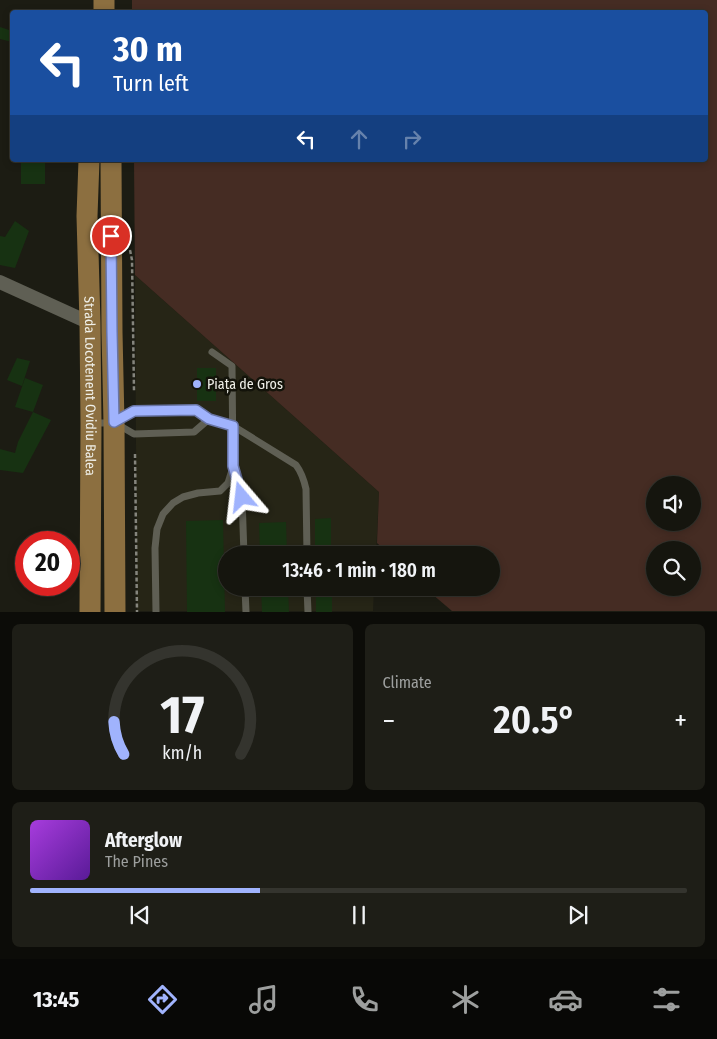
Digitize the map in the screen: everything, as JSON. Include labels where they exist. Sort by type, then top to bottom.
[{"type":"main road","name":"Strada Locotenent Ovidiu Balea","points":[[89,162],[87,216],[91,423],[90,612]]},
{"type":"main road","name":"Strada Locotenent Ovidiu Balea","points":[[111,162],[115,612]]},
{"type":"street","points":[[0,282],[90,323]]},
{"type":"lane","points":[[212,352],[232,366],[233,466],[242,497],[244,546]]},
{"type":"lane","points":[[91,423],[114,422],[134,411],[196,410],[209,419],[233,426],[296,465],[301,471],[306,490],[307,546]]},
{"type":"lane","points":[[114,422],[134,434],[194,432],[209,419]]},
{"type":"lane","points":[[156,612],[155,548],[157,529],[163,514],[173,503],[183,497],[220,490],[228,483],[233,466]]},
{"type":"lane","points":[[245,596],[246,612]]},
{"type":"lane","points":[[307,596],[308,612]]},
{"type":"path","points":[[135,454],[137,612]]},
{"type":"shaded area","points":[[132,0],[717,0],[717,611],[452,611],[434,596],[500,596],[500,546],[380,546],[377,543],[379,492],[135,275],[134,162],[708,162],[708,10],[132,10]]},
{"type":"shaded area","name":"Piața de Gros","points":[[135,275],[379,492],[376,546],[218,546],[218,596],[374,596],[373,611],[137,611]]},
{"type":"building","points":[[0,27],[10,30],[10,42],[0,39]]},
{"type":"building","points":[[21,162],[45,162],[45,184],[21,184]]},
{"type":"building","points":[[15,221],[29,231],[15,268],[0,265],[0,236],[5,237]]},
{"type":"building","points":[[17,358],[30,361],[22,386],[7,380]]},
{"type":"building","points":[[197,368],[216,368],[216,401],[197,401]]},
{"type":"building","points":[[25,378],[43,385],[33,412],[15,407]]},
{"type":"building","points":[[33,412],[51,420],[23,473],[0,470],[0,449],[15,453],[18,442]]},
{"type":"building","points":[[331,518],[331,546],[315,546],[315,519]]},
{"type":"building","points":[[223,520],[224,546],[218,546],[218,596],[225,596],[225,612],[187,612],[186,521]]},
{"type":"building","points":[[286,522],[287,546],[260,546],[259,523]]},
{"type":"building","points":[[261,596],[288,596],[289,612],[262,612]]},
{"type":"building","points":[[316,596],[332,596],[332,612],[316,612]]},
{"type":"place","name":"Piața de Gros","points":[[197,384]]},
{"type":"route","points":[[111,236],[114,422],[134,411],[196,410],[209,419],[233,426],[233,466],[242,497]]}]
